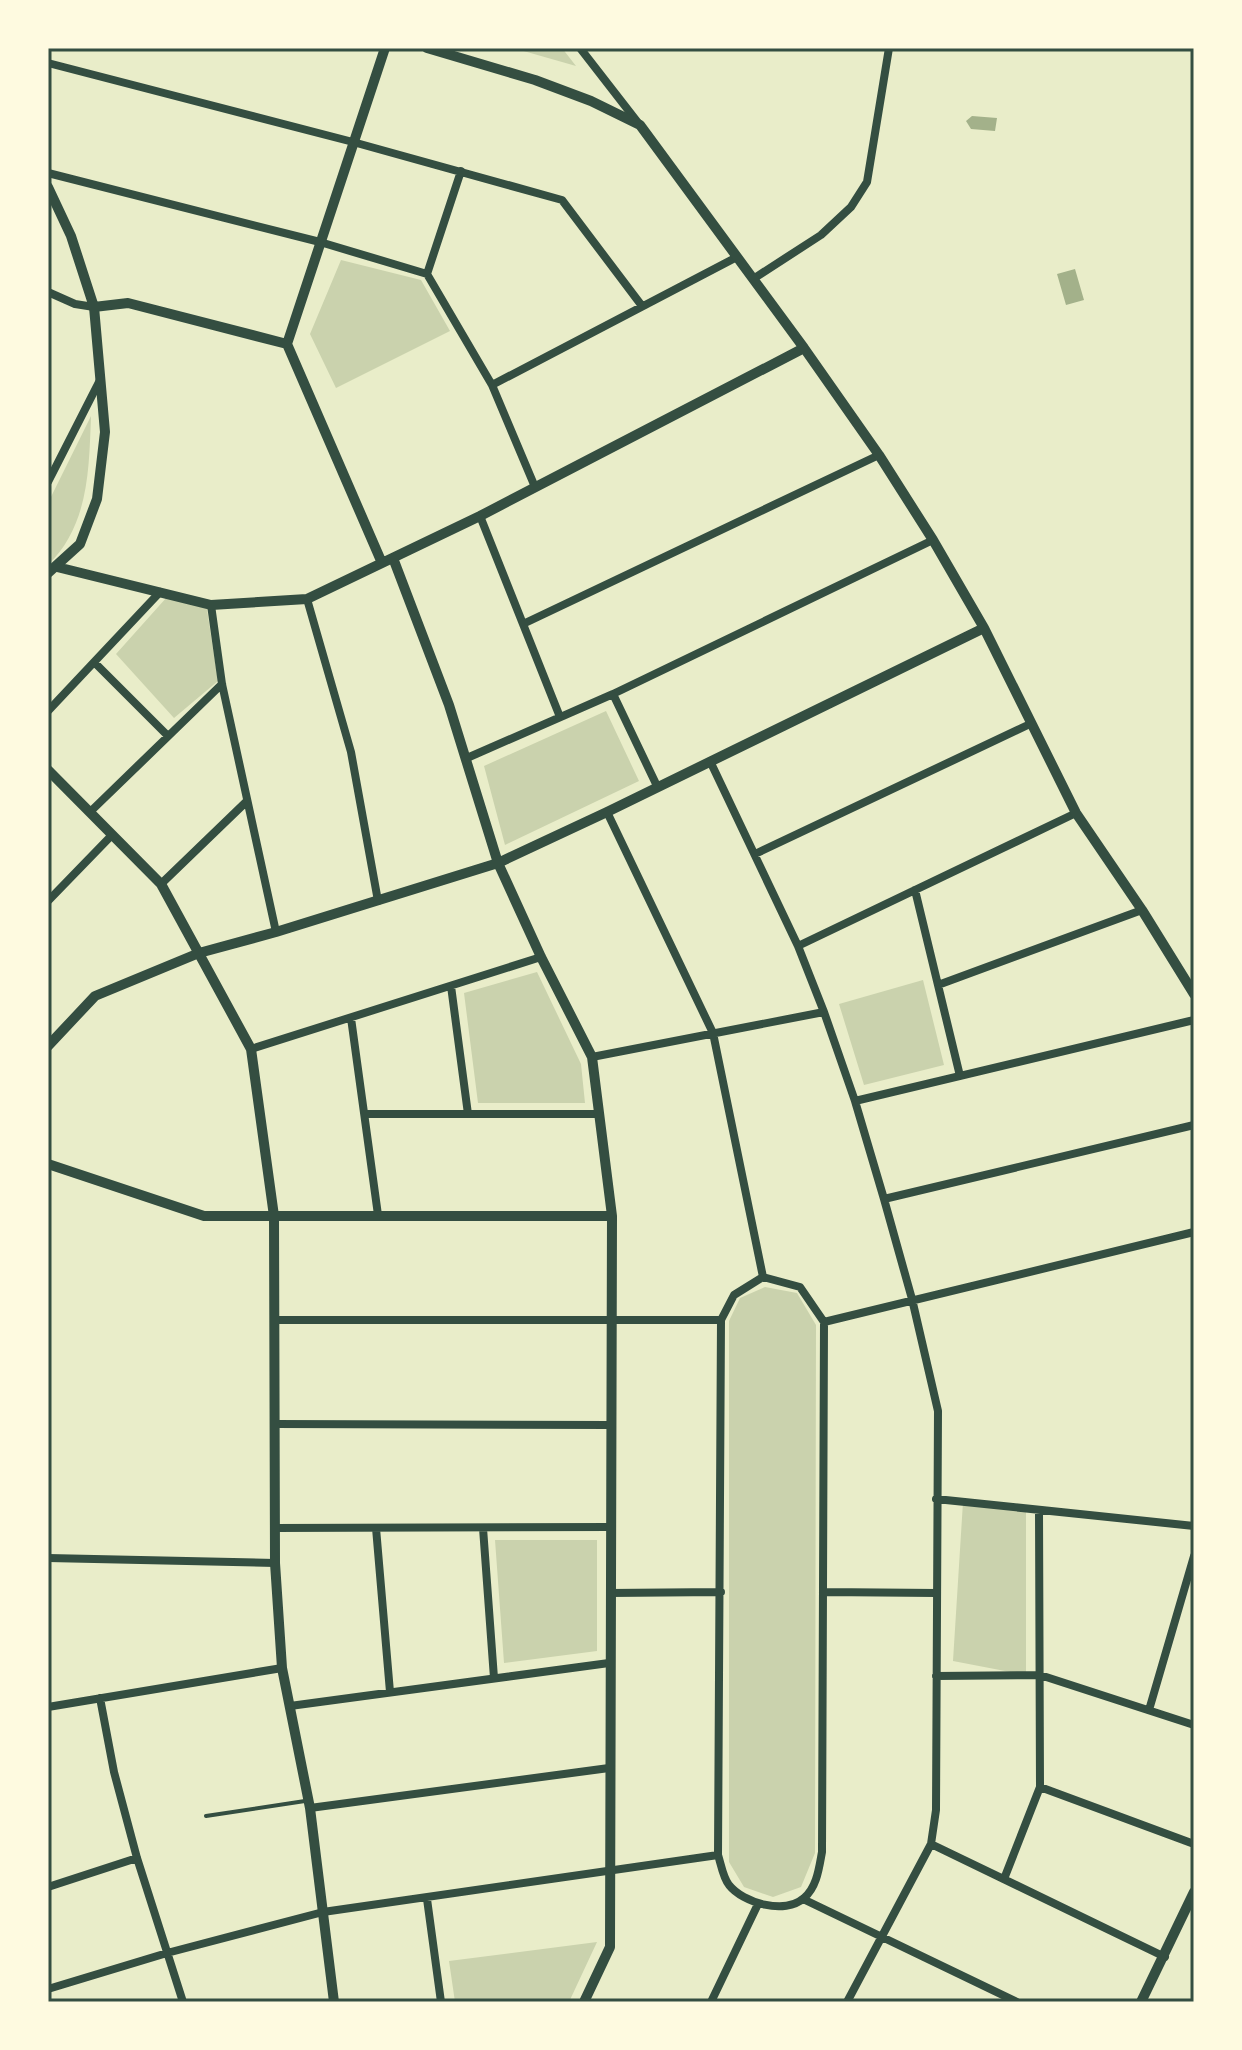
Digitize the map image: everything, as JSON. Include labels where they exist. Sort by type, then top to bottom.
[{"type":"street","points":[[385,48],[287,344],[388,560],[467,758],[498,863],[592,1057],[612,1216],[610,1947],[584,2002]]},
{"type":"street","points":[[427,48],[535,80],[591,101],[640,125]]},
{"type":"street","points":[[580,48],[804,348],[879,455],[984,628],[1076,813],[1194,994]]},
{"type":"street","points":[[753,279],[821,235],[851,207],[867,182],[889,48]]},
{"type":"street","points":[[48,63],[562,200],[642,306]]},
{"type":"street","points":[[427,274],[461,171]]},
{"type":"street","points":[[48,173],[320,242],[427,274],[492,385],[535,487]]},
{"type":"street","points":[[48,187],[71,236],[94,307],[105,432],[97,499],[80,544],[52,570]]},
{"type":"street","points":[[492,385],[737,257]]},
{"type":"street","points":[[48,292],[75,304],[94,307],[128,303],[287,344]]},
{"type":"street","points":[[52,570],[211,605],[307,599],[480,516],[804,348]]},
{"type":"street","points":[[48,482],[100,380]]},
{"type":"street","points":[[523,624],[879,455]]},
{"type":"street","points":[[480,516],[560,717]]},
{"type":"street","points":[[467,758],[613,694],[933,540]]},
{"type":"street","points":[[48,711],[160,592]]},
{"type":"street","points":[[307,599],[351,752],[378,901]]},
{"type":"street","points":[[211,605],[222,684],[276,932]]},
{"type":"street","points":[[48,1046],[95,996],[199,953],[498,863],[984,628]]},
{"type":"street","points":[[94,662],[168,736]]},
{"type":"street","points":[[90,812],[222,684]]},
{"type":"street","points":[[613,694],[657,786]]},
{"type":"street","points":[[755,854],[1030,724]]},
{"type":"street","points":[[710,761],[798,946],[824,1012],[884,1199],[912,1299],[938,1411],[936,1810],[931,1844],[847,2002]]},
{"type":"street","points":[[48,770],[161,884],[251,1049],[274,1216],[275,1563],[282,1668],[309,1804],[334,2002]]},
{"type":"street","points":[[161,884],[247,801]]},
{"type":"street","points":[[607,812],[713,1033],[763,1277]]},
{"type":"street","points":[[798,946],[1076,813]]},
{"type":"street","points":[[48,901],[112,835]]},
{"type":"street","points":[[915,890],[960,1076]]},
{"type":"street","points":[[938,985],[1142,910]]},
{"type":"street","points":[[251,1049],[541,957]]},
{"type":"street","points":[[451,986],[468,1114]]},
{"type":"street","points":[[592,1057],[824,1012]]},
{"type":"street","points":[[351,1018],[378,1215]]},
{"type":"street","points":[[855,1101],[1194,1020]]},
{"type":"street","points":[[366,1114],[598,1114]]},
{"type":"street","points":[[884,1199],[1194,1125]]},
{"type":"street","points":[[48,1164],[204,1216],[612,1216]]},
{"type":"street","points":[[824,1322],[1194,1232]]},
{"type":"street","points":[[763,1277],[800,1287],[824,1322],[822,1852],[818,1876],[803,1899],[781,1907],[758,1904],[729,1885],[718,1855],[721,1320],[734,1295],[763,1277]]},
{"type":"street","points":[[276,1320],[721,1320]]},
{"type":"street","points":[[275,1424],[610,1425]]},
{"type":"street","points":[[936,1499],[1194,1526]]},
{"type":"street","points":[[1004,1879],[1040,1787],[1039,1510]]},
{"type":"street","points":[[275,1528],[610,1527]]},
{"type":"street","points":[[376,1528],[390,1692]]},
{"type":"street","points":[[483,1528],[494,1678]]},
{"type":"street","points":[[1149,1710],[1194,1556]]},
{"type":"street","points":[[48,1558],[275,1563]]},
{"type":"street","points":[[610,1593],[721,1592]]},
{"type":"street","points":[[823,1592],[936,1593]]},
{"type":"street","points":[[290,1706],[609,1663]]},
{"type":"street","points":[[48,1707],[282,1668]]},
{"type":"street","points":[[936,1676],[1040,1675],[1194,1725]]},
{"type":"street","points":[[100,1698],[114,1772],[137,1858],[183,2002]]},
{"type":"street","points":[[309,1804],[609,1768]]},
{"type":"street","points":[[1040,1787],[1194,1844]]},
{"type":"street","points":[[931,1844],[1165,1957]]},
{"type":"street","points":[[48,1989],[167,1953],[323,1912],[718,1855]]},
{"type":"street","points":[[48,1887],[137,1858]]},
{"type":"street","points":[[1141,2002],[1194,1892]]},
{"type":"street","points":[[427,1899],[441,2002]]},
{"type":"street","points":[[803,1899],[1017,2002]]},
{"type":"street","points":[[711,2002],[758,1904]]},
{"type":"lane","points":[[206,1816],[309,1804]]},
{"type":"shaded area","points":[[513,48],[562,48],[576,66]]},
{"type":"shaded area","points":[[972,116],[997,118],[995,131],[971,129],[966,121]]},
{"type":"shaded area","points":[[341,260],[421,280],[450,331],[336,388],[310,334]]},
{"type":"shaded area","points":[[1075,269],[1084,300],[1066,305],[1057,274]]},
{"type":"shaded area","points":[[91,416],[87,476],[79,514],[62,549],[48,565],[48,503]]},
{"type":"shaded area","points":[[167,597],[206,603],[218,681],[174,718],[116,654]]},
{"type":"shaded area","points":[[606,711],[639,781],[505,845],[484,766]]},
{"type":"shaded area","points":[[537,972],[581,1064],[585,1103],[478,1103],[464,993]]},
{"type":"shaded area","points":[[923,980],[944,1065],[864,1085],[839,1004]]},
{"type":"shaded area","points":[[765,1287],[797,1293],[816,1325],[815,1853],[801,1887],[773,1897],[744,1887],[729,1862],[729,1321],[740,1298]]},
{"type":"shaded area","points":[[963,1502],[1026,1508],[1026,1675],[953,1661]]},
{"type":"shaded area","points":[[495,1540],[597,1540],[597,1651],[504,1663]]},
{"type":"shaded area","points":[[597,1942],[569,2002],[455,2002],[449,1961]]}]
